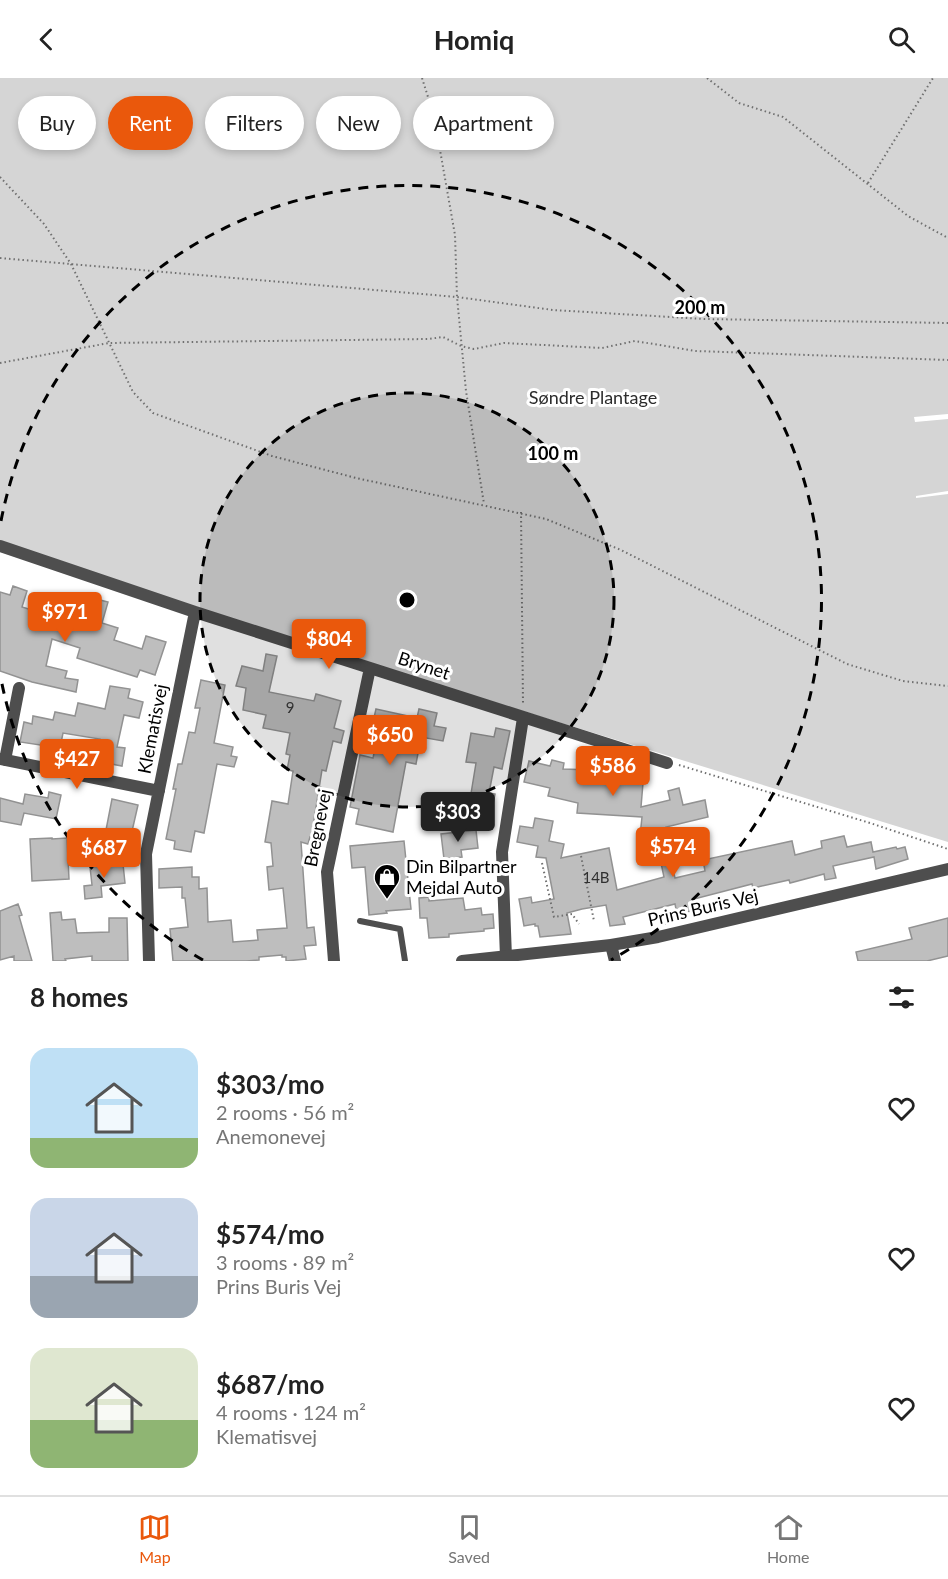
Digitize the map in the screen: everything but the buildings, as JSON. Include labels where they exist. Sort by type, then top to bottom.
[{"type":"street","name":"Brynet","points":[[0,546],[195,612],[667,763]]},
{"type":"street","name":"Klematisvej","points":[[149,961],[146,854],[195,612]]},
{"type":"street","name":"Bregnevej","points":[[334,961],[327,872],[370,668]]},
{"type":"street","points":[[19,688],[3,760],[159,791]]},
{"type":"street","points":[[506,957],[502,852],[523,717]]},
{"type":"street","name":"Prins Buris Vej","points":[[462,961],[611,945],[658,937],[948,869]]},
{"type":"street","points":[[611,945],[615,961]]},
{"type":"lane","points":[[360,921],[400,929],[405,961]]},
{"type":"path","points":[[422,78],[434,116],[455,235],[461,346],[484,504]]},
{"type":"path","points":[[707,78],[739,103],[783,117],[908,216],[948,238]]},
{"type":"path","points":[[868,184],[933,78]]},
{"type":"path","points":[[0,177],[44,224],[71,264],[133,392],[153,413],[272,456],[356,478],[546,519],[621,550],[847,664],[903,681],[948,686]]},
{"type":"path","points":[[0,258],[457,297],[553,310],[680,318],[948,323]]},
{"type":"path","points":[[0,363],[109,343],[443,337],[461,346],[474,349],[504,344],[602,348],[635,341],[696,351],[948,360]]},
{"type":"path","points":[[521,512],[523,717]]},
{"type":"path","points":[[667,763],[870,822],[948,849]]},
{"type":"path","points":[[581,856],[594,921]]},
{"type":"path","points":[[542,863],[554,917],[572,914],[579,924]]},
{"type":"green space","name":"Søndre Plantage","points":[[0,78],[948,78],[948,414],[914,417],[915,422],[948,419],[948,491],[916,496],[916,498],[948,494],[948,842],[0,550]]},
{"type":"place","name":"Din Bilpartner Mejdal Auto","points":[[387,900]]}]
